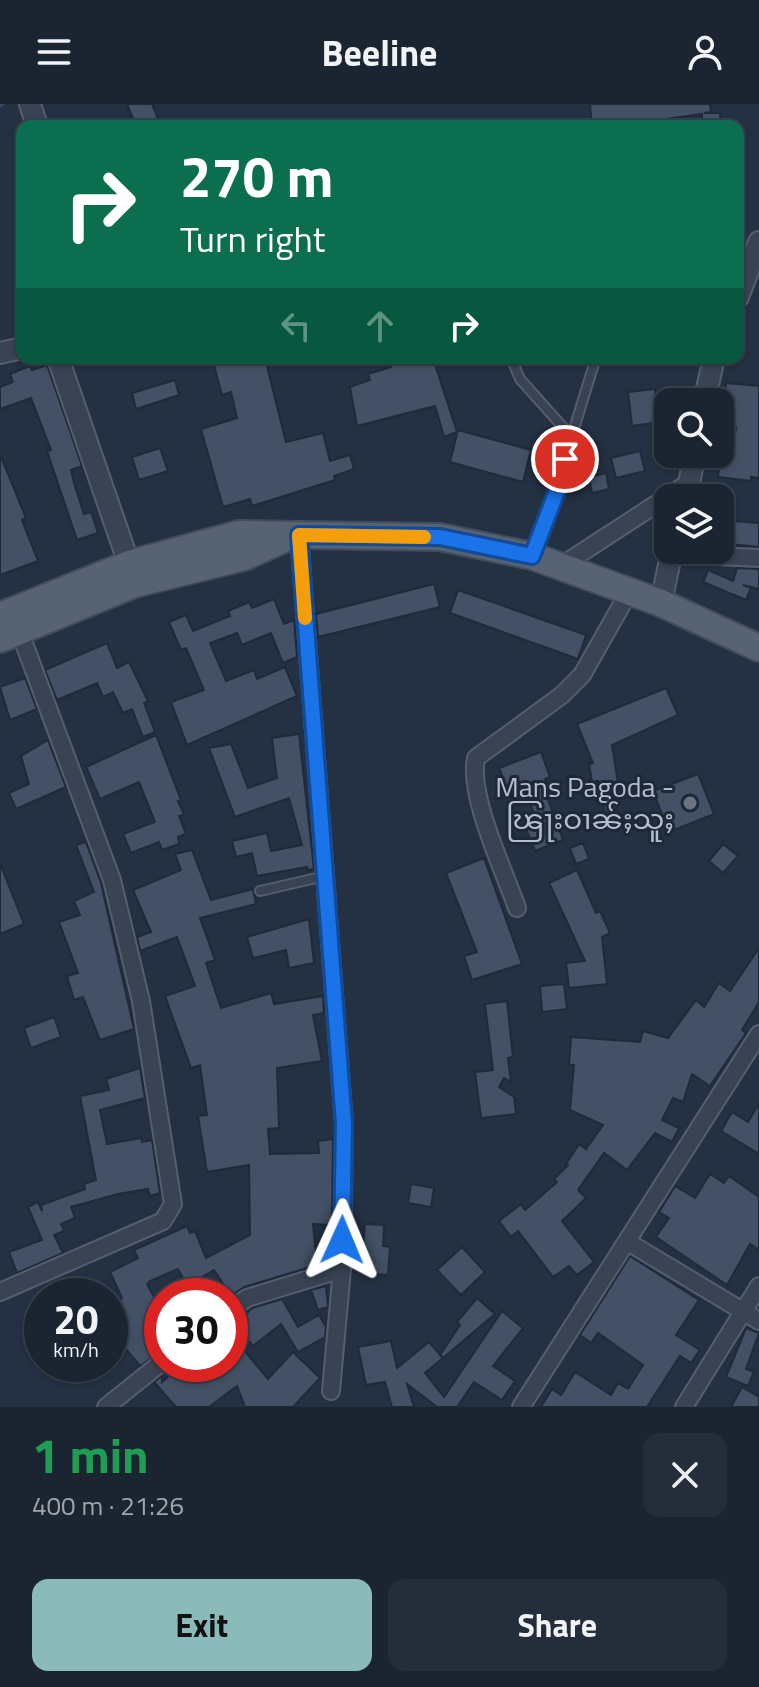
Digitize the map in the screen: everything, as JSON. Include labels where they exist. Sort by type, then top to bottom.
[{"type":"main road","points":[[6,628],[129,564],[239,534],[440,537],[532,556],[661,603],[759,648]]},
{"type":"main road","points":[[6,628],[134,584],[244,557],[294,536]]},
{"type":"street","points":[[744,281],[759,242]]},
{"type":"street","points":[[60,364],[129,564]]},
{"type":"street","points":[[707,388],[713,364]]},
{"type":"street","points":[[558,568],[654,510]]},
{"type":"street","points":[[294,536],[344,1124],[342,1269],[331,1391]]},
{"type":"street","points":[[734,556],[759,558]]},
{"type":"street","points":[[661,603],[669,564]]},
{"type":"street","points":[[517,908],[480,800],[473,771],[476,758],[562,695],[582,675],[629,592]]},
{"type":"street","points":[[0,1292],[163,1221],[173,1204],[141,1001],[112,880],[6,628]]},
{"type":"street","points":[[521,1407],[757,1041]]},
{"type":"street","points":[[628,1242],[759,1321]]},
{"type":"street","points":[[248,1298],[342,1269]]},
{"type":"street","points":[[684,1407],[759,1286]]},
{"type":"street","points":[[106,1407],[144,1376]]},
{"type":"lane","points":[[514,364],[520,379],[570,435]]},
{"type":"lane","points":[[532,556],[560,483],[570,435],[594,364]]},
{"type":"lane","points":[[260,891],[325,876]]},
{"type":"building","points":[[127,104],[152,104],[159,120],[134,120]]},
{"type":"building","points":[[590,104],[710,104],[711,112],[704,113],[720,113],[721,120],[702,120],[702,114],[658,120],[591,120]]},
{"type":"building","points":[[214,364],[266,364],[286,442],[323,433],[330,461],[350,455],[354,469],[334,476],[335,480],[252,506],[250,499],[223,507],[201,429],[237,418],[231,392],[222,395]]},
{"type":"building","points":[[390,364],[435,364],[457,432],[444,437],[435,406],[357,426],[350,387],[370,380],[368,374],[391,367]]},
{"type":"building","points":[[47,365],[82,466],[71,470],[74,483],[84,514],[91,512],[98,533],[77,540],[47,451],[51,450],[31,398],[0,409],[0,387],[13,382],[10,374],[30,366],[32,370]]},
{"type":"building","points":[[175,380],[179,395],[136,409],[132,393]]},
{"type":"building","points":[[726,383],[759,386],[759,478],[751,477],[751,481],[718,477],[719,468],[734,468],[734,388],[726,388]]},
{"type":"building","points":[[654,389],[654,423],[632,426],[628,392]]},
{"type":"building","points":[[458,430],[531,450],[523,482],[450,462]]},
{"type":"building","points":[[160,448],[168,471],[139,480],[132,457]]},
{"type":"building","points":[[640,451],[645,471],[616,478],[611,458]]},
{"type":"building","points":[[0,454],[26,518],[22,520],[38,561],[0,575]]},
{"type":"building","points":[[606,473],[609,489],[592,493],[589,477]]},
{"type":"building","points":[[734,521],[759,523],[759,547],[734,544]]},
{"type":"building","points":[[737,568],[759,569],[759,589],[743,585],[751,588],[746,600],[703,582],[708,570],[733,581]]},
{"type":"building","points":[[434,584],[440,607],[318,637],[316,614]]},
{"type":"building","points":[[458,590],[586,635],[578,659],[450,613]]},
{"type":"building","points":[[274,599],[284,624],[294,620],[297,657],[283,663],[271,633],[242,645],[237,633],[210,643],[226,681],[254,670],[257,679],[285,667],[297,696],[187,745],[171,702],[204,690],[186,648],[181,650],[169,622],[186,615],[193,631],[230,616],[228,611],[249,602],[252,608]]},
{"type":"building","points":[[107,643],[117,668],[129,662],[148,701],[144,703],[155,732],[143,737],[132,709],[123,713],[113,692],[103,697],[97,683],[57,700],[45,670]]},
{"type":"building","points":[[25,678],[37,709],[10,720],[0,687]]},
{"type":"building","points":[[666,688],[678,715],[612,745],[619,789],[613,790],[617,810],[605,813],[598,781],[592,782],[589,764],[593,763],[577,724]]},
{"type":"building","points":[[299,734],[314,869],[308,870],[307,867],[257,876],[252,853],[236,857],[232,841],[267,833],[271,851],[302,845],[289,798],[235,817],[209,748],[231,744],[248,788],[277,778],[272,738]]},
{"type":"building","points":[[156,735],[181,800],[178,801],[184,814],[179,816],[186,834],[178,837],[179,844],[162,850],[159,842],[131,853],[123,834],[155,822],[139,782],[100,799],[86,767]]},
{"type":"building","points":[[48,740],[66,787],[16,809],[9,793],[29,784],[21,756]]},
{"type":"building","points":[[541,752],[550,777],[545,779],[551,795],[547,797],[563,840],[535,851],[524,824],[536,819],[524,787],[509,793],[499,768]]},
{"type":"building","points":[[698,774],[714,814],[669,832],[653,791]]},
{"type":"building","points":[[86,842],[101,883],[134,1029],[100,1040],[83,997],[74,1000],[67,976],[78,973],[59,922],[80,915],[74,901],[94,892],[76,845]]},
{"type":"building","points":[[583,843],[589,859],[576,864],[570,848]]},
{"type":"building","points":[[723,844],[738,856],[723,873],[709,861]]},
{"type":"building","points":[[192,850],[211,900],[253,889],[256,904],[200,918],[215,960],[206,963],[221,1008],[271,993],[274,1004],[323,996],[324,1013],[313,1015],[322,1061],[277,1068],[279,1128],[268,1129],[270,1154],[319,1153],[318,1141],[333,1139],[332,1225],[313,1224],[317,1265],[248,1286],[248,1278],[219,1278],[214,1270],[200,1278],[183,1278],[178,1269],[157,1278],[144,1278],[144,1363],[140,1366],[128,1352],[128,1278],[113,1278],[110,1272],[138,1258],[134,1250],[187,1226],[190,1233],[195,1231],[206,1258],[250,1235],[249,1165],[207,1172],[198,1116],[207,1115],[200,1065],[191,1068],[165,996],[195,986],[177,937],[140,951],[137,937],[151,932],[133,890],[181,870],[175,854]]},
{"type":"building","points":[[484,858],[522,964],[472,980],[464,956],[477,952],[446,873]]},
{"type":"building","points":[[0,867],[24,924],[0,934]]},
{"type":"building","points":[[577,870],[596,913],[600,911],[610,933],[602,937],[607,984],[569,988],[566,963],[585,961],[549,883]]},
{"type":"building","points":[[309,919],[314,963],[289,968],[286,950],[253,958],[247,937]]},
{"type":"building","points":[[759,948],[759,1002],[742,1030],[746,1033],[710,1086],[692,1074],[683,1102],[673,1098],[662,1120],[679,1128],[672,1142],[655,1133],[627,1170],[604,1153],[578,1190],[586,1198],[562,1221],[594,1262],[577,1275],[569,1266],[553,1277],[518,1231],[511,1237],[499,1221],[521,1204],[525,1210],[557,1182],[554,1179],[568,1165],[579,1144],[586,1149],[603,1125],[570,1110],[574,1065],[569,1065],[571,1037],[640,1042],[643,1031],[668,1038],[696,1000],[704,1007],[719,983],[730,991]]},
{"type":"building","points":[[564,984],[567,1009],[542,1012],[540,986]]},
{"type":"building","points":[[507,1001],[513,1057],[508,1058],[511,1082],[504,1078],[499,1087],[514,1097],[516,1114],[481,1118],[475,1072],[493,1070],[485,1004]]},
{"type":"building","points":[[54,1017],[61,1037],[31,1048],[24,1028]]},
{"type":"building","points":[[140,1068],[145,1098],[100,1110],[107,1144],[141,1138],[142,1142],[152,1140],[160,1193],[150,1196],[148,1189],[71,1207],[75,1218],[61,1224],[64,1231],[54,1235],[63,1253],[17,1273],[9,1252],[42,1240],[28,1207],[38,1202],[42,1211],[41,1205],[85,1189],[84,1184],[96,1180],[80,1096],[109,1090],[106,1079]]},
{"type":"building","points":[[759,1103],[759,1154],[721,1131],[732,1112],[748,1122]]},
{"type":"building","points":[[710,1174],[724,1183],[729,1176],[759,1197],[759,1250],[750,1244],[727,1285],[656,1237],[669,1218],[659,1212],[675,1186],[695,1198]]},
{"type":"building","points":[[411,1184],[434,1188],[431,1207],[408,1203]]},
{"type":"building","points":[[365,1224],[384,1225],[383,1246],[390,1247],[388,1275],[360,1273]]},
{"type":"building","points":[[462,1247],[485,1272],[461,1295],[437,1270]]},
{"type":"building","points":[[630,1256],[699,1300],[676,1335],[700,1350],[691,1363],[680,1356],[647,1407],[541,1407],[552,1389],[561,1395],[575,1372],[611,1395],[618,1383],[628,1389],[643,1365],[598,1333],[591,1343],[580,1335]]},
{"type":"building","points":[[326,1286],[328,1307],[318,1310],[311,1290]]},
{"type":"building","points":[[477,1298],[495,1314],[443,1358],[440,1355],[460,1325],[457,1322]]},
{"type":"building","points":[[282,1299],[298,1327],[319,1315],[326,1327],[325,1337],[298,1352],[281,1324],[253,1346],[248,1340],[248,1312]]},
{"type":"building","points":[[502,1311],[523,1328],[493,1366],[515,1381],[502,1400],[474,1382],[457,1407],[437,1407],[407,1384],[414,1407],[392,1407],[385,1382],[366,1385],[358,1347],[391,1341],[397,1368],[429,1342],[443,1358],[425,1373],[444,1397]]},
{"type":"building","points":[[746,1328],[759,1333],[746,1369],[754,1372],[748,1386],[726,1377]]},
{"type":"building","points":[[293,1352],[320,1378],[293,1407],[245,1407],[237,1386],[209,1407],[176,1407],[154,1382],[248,1382],[248,1355],[268,1379]]},
{"type":"building","points":[[742,1387],[759,1397],[759,1407],[731,1407]]},
{"type":"slow traffic","points":[[305,618],[299,535],[424,537]]},
{"type":"place","name":"Mans Pagoda - ၽြႃးဝၢၼ်ႈသူႈ","points":[[690,803]]},
{"type":"route","points":[[342,1240],[344,1124],[299,535],[440,537],[532,556],[560,483],[565,459]]}]
